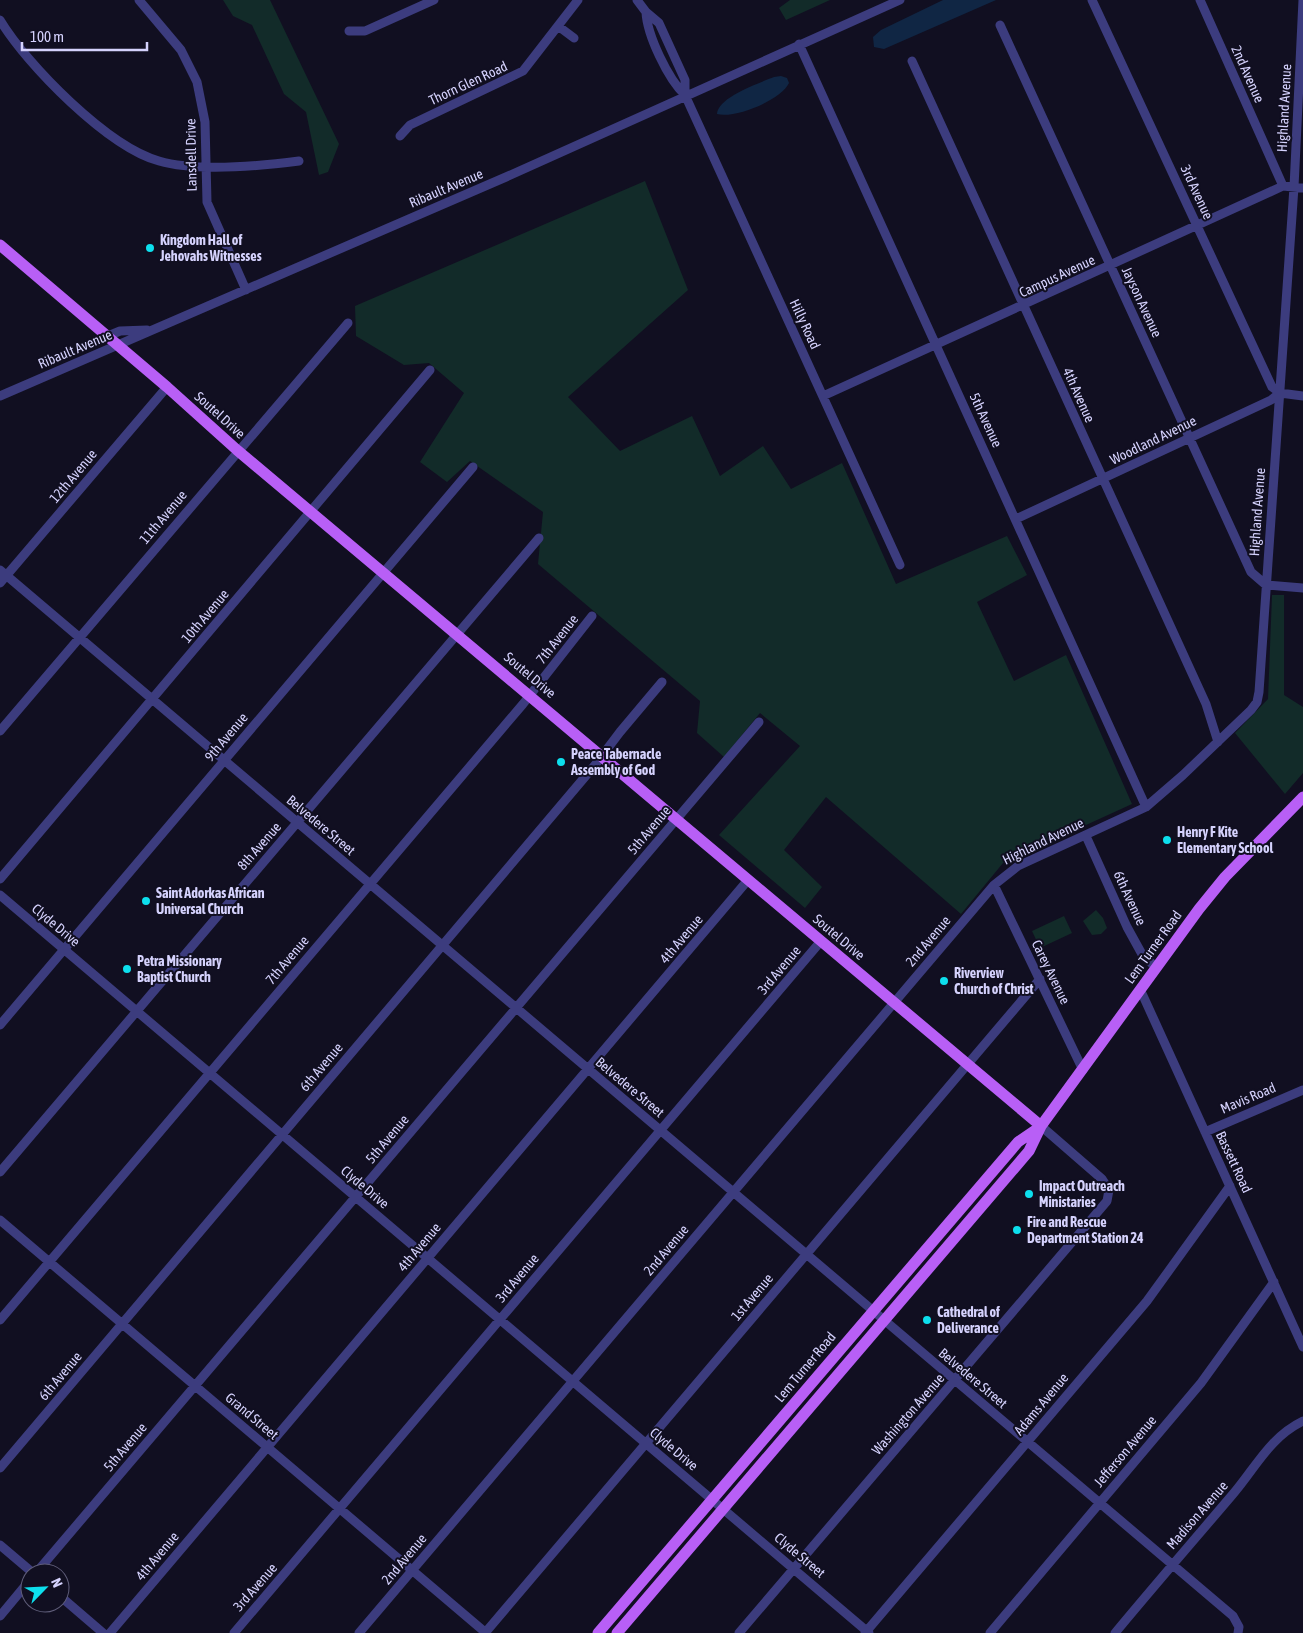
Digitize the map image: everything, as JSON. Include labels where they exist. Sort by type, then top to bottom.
[{"type":"main road","name":"Soutel Drive","points":[[0,245],[108,336],[310,512],[530,694],[997,1091],[1042,1126]]},
{"type":"main road","name":"Lem Turner Road","points":[[617,1633],[1029,1151],[1042,1126],[1140,989],[1225,877],[1303,797]]},
{"type":"main road","name":"Lem Turner Road","points":[[598,1633],[1018,1142],[1042,1126]]},
{"type":"street","name":"Lansdell Drive","points":[[139,0],[180,50],[197,82],[205,122],[206,202],[246,290]]},
{"type":"street","points":[[349,31],[365,31],[434,0]]},
{"type":"street","name":"Thorn Glen Road","points":[[400,136],[410,125],[523,71],[578,0]]},
{"type":"street","name":"Hilly Road","points":[[637,0],[646,12],[659,23],[685,80],[685,95],[900,565]]},
{"type":"street","name":"Ribault Avenue","points":[[0,396],[506,177],[900,0]]},
{"type":"street","name":"3rd Avenue","points":[[1092,0],[1272,387],[1280,393]]},
{"type":"street","name":"2nd Avenue","points":[[1200,0],[1283,186]]},
{"type":"street","name":"Highland Avenue","points":[[994,885],[1018,866],[1146,807],[1218,742],[1257,702],[1280,393],[1298,187],[1303,0]]},
{"type":"street","points":[[0,20],[44,76],[134,152],[162,162],[205,166],[268,165],[299,161]]},
{"type":"street","name":"Jayson Avenue","points":[[1000,24],[1251,572],[1266,585]]},
{"type":"street","points":[[558,26],[574,38]]},
{"type":"street","name":"5th Avenue","points":[[799,44],[1146,807]]},
{"type":"street","name":"4th Avenue","points":[[912,61],[1206,704],[1218,742]]},
{"type":"street","points":[[1283,186],[1298,187]]},
{"type":"street","name":"Campus Avenue","points":[[823,396],[1024,306],[1283,186]]},
{"type":"street","name":"11th Avenue","points":[[0,731],[348,322]]},
{"type":"street","points":[[108,336],[120,331],[152,330]]},
{"type":"street","name":"10th Avenue","points":[[0,879],[430,370]]},
{"type":"street","name":"12th Avenue","points":[[2,576],[167,387]]},
{"type":"street","points":[[1280,393],[1303,396]]},
{"type":"street","name":"Woodland Avenue","points":[[1016,519],[1271,400],[1280,393]]},
{"type":"street","name":"9th Avenue","points":[[0,1025],[473,467]]},
{"type":"street","name":"8th Avenue","points":[[0,1172],[539,538]]},
{"type":"street","name":"Belvedere Street","points":[[2,576],[79,637],[1172,1564],[1233,1616],[1239,1630]]},
{"type":"street","points":[[1266,585],[1303,588]]},
{"type":"street","name":"7th Avenue","points":[[0,1320],[530,694],[592,616]]},
{"type":"street","name":"6th Avenue","points":[[0,1468],[603,756],[620,732],[662,682]]},
{"type":"street","name":"5th Avenue","points":[[44,1563],[759,722]]},
{"type":"street","name":"6th Avenue","points":[[1086,836],[1143,956],[1156,967]]},
{"type":"street","name":"4th Avenue","points":[[110,1633],[748,880]]},
{"type":"street","name":"2nd Avenue","points":[[359,1633],[994,885]]},
{"type":"street","name":"Carey Avenue","points":[[994,885],[1083,1070]]},
{"type":"street","name":"Clyde Drive","points":[[0,895],[712,1499]]},
{"type":"street","name":"3rd Avenue","points":[[234,1633],[821,941]]},
{"type":"street","name":"1st Avenue","points":[[485,1633],[1040,979]]},
{"type":"street","name":"Bassett Road","points":[[1140,989],[1303,1346]]},
{"type":"street","name":"Mavis Road","points":[[1205,1132],[1303,1090]]},
{"type":"street","name":"Washington Avenue","points":[[739,1633],[1109,1196],[1107,1184],[1042,1126]]},
{"type":"street","name":"Adams Avenue","points":[[867,1632],[1146,1300],[1230,1186]]},
{"type":"street","name":"Grand Street","points":[[0,1220],[485,1633]]},
{"type":"street","name":"Jefferson Avenue","points":[[990,1633],[1201,1383],[1274,1282]]},
{"type":"street","name":"Madison Avenue","points":[[1115,1633],[1243,1482],[1272,1441],[1283,1432],[1303,1421]]},
{"type":"street","name":"Clyde Street","points":[[712,1499],[867,1632]]},
{"type":"street","points":[[0,1545],[22,1563]]},
{"type":"street","points":[[0,1616],[20,1592]]},
{"type":"street","points":[[70,1605],[103,1633]]},
{"type":"green space","points":[[223,0],[270,0],[339,144],[328,172],[319,175],[306,112],[284,94],[252,25],[233,16]]},
{"type":"green space","points":[[790,0],[830,0],[786,20],[779,8]]},
{"type":"green space","points":[[645,181],[688,290],[568,397],[620,451],[692,416],[720,476],[763,446],[791,489],[842,463],[896,584],[1007,536],[1027,575],[977,602],[1014,681],[1066,655],[1132,804],[1003,863],[961,914],[826,797],[784,850],[822,887],[805,908],[719,835],[800,746],[760,713],[724,757],[697,733],[700,701],[538,564],[543,512],[470,461],[447,482],[420,462],[464,393],[429,363],[404,365],[356,336],[355,306]]},
{"type":"green space","points":[[1272,595],[1284,595],[1284,695],[1303,707],[1303,773],[1285,794],[1235,733],[1268,699]]},
{"type":"green space","points":[[1096,910],[1103,918],[1107,928],[1101,934],[1092,935],[1083,921]]},
{"type":"green space","points":[[1064,916],[1072,933],[1040,948],[1032,931]]},
{"type":"water","points":[[943,0],[996,0],[884,49],[874,47],[873,37],[881,30]]},
{"type":"water","points":[[781,76],[787,78],[789,83],[777,96],[767,102],[735,114],[717,114],[724,102],[740,91]]},
{"type":"place","name":"Kingdom Hall of Jehovahs Witnesses","points":[[150,248]]},
{"type":"place","name":"Peace Tabernacle Assembly of God","points":[[561,762]]},
{"type":"place","name":"Henry F Kite Elementary School","points":[[1167,840]]},
{"type":"place","name":"Saint Adorkas African Universal Church","points":[[146,901]]},
{"type":"place","name":"Petra Missionary Baptist Church","points":[[127,969]]},
{"type":"place","name":"Riverview Church of Christ","points":[[944,981]]},
{"type":"place","name":"Impact Outreach Ministaries","points":[[1029,1194]]},
{"type":"place","name":"Fire and Rescue Department Station 24","points":[[1017,1230]]},
{"type":"place","name":"Cathedral of Deliverance","points":[[927,1320]]}]
